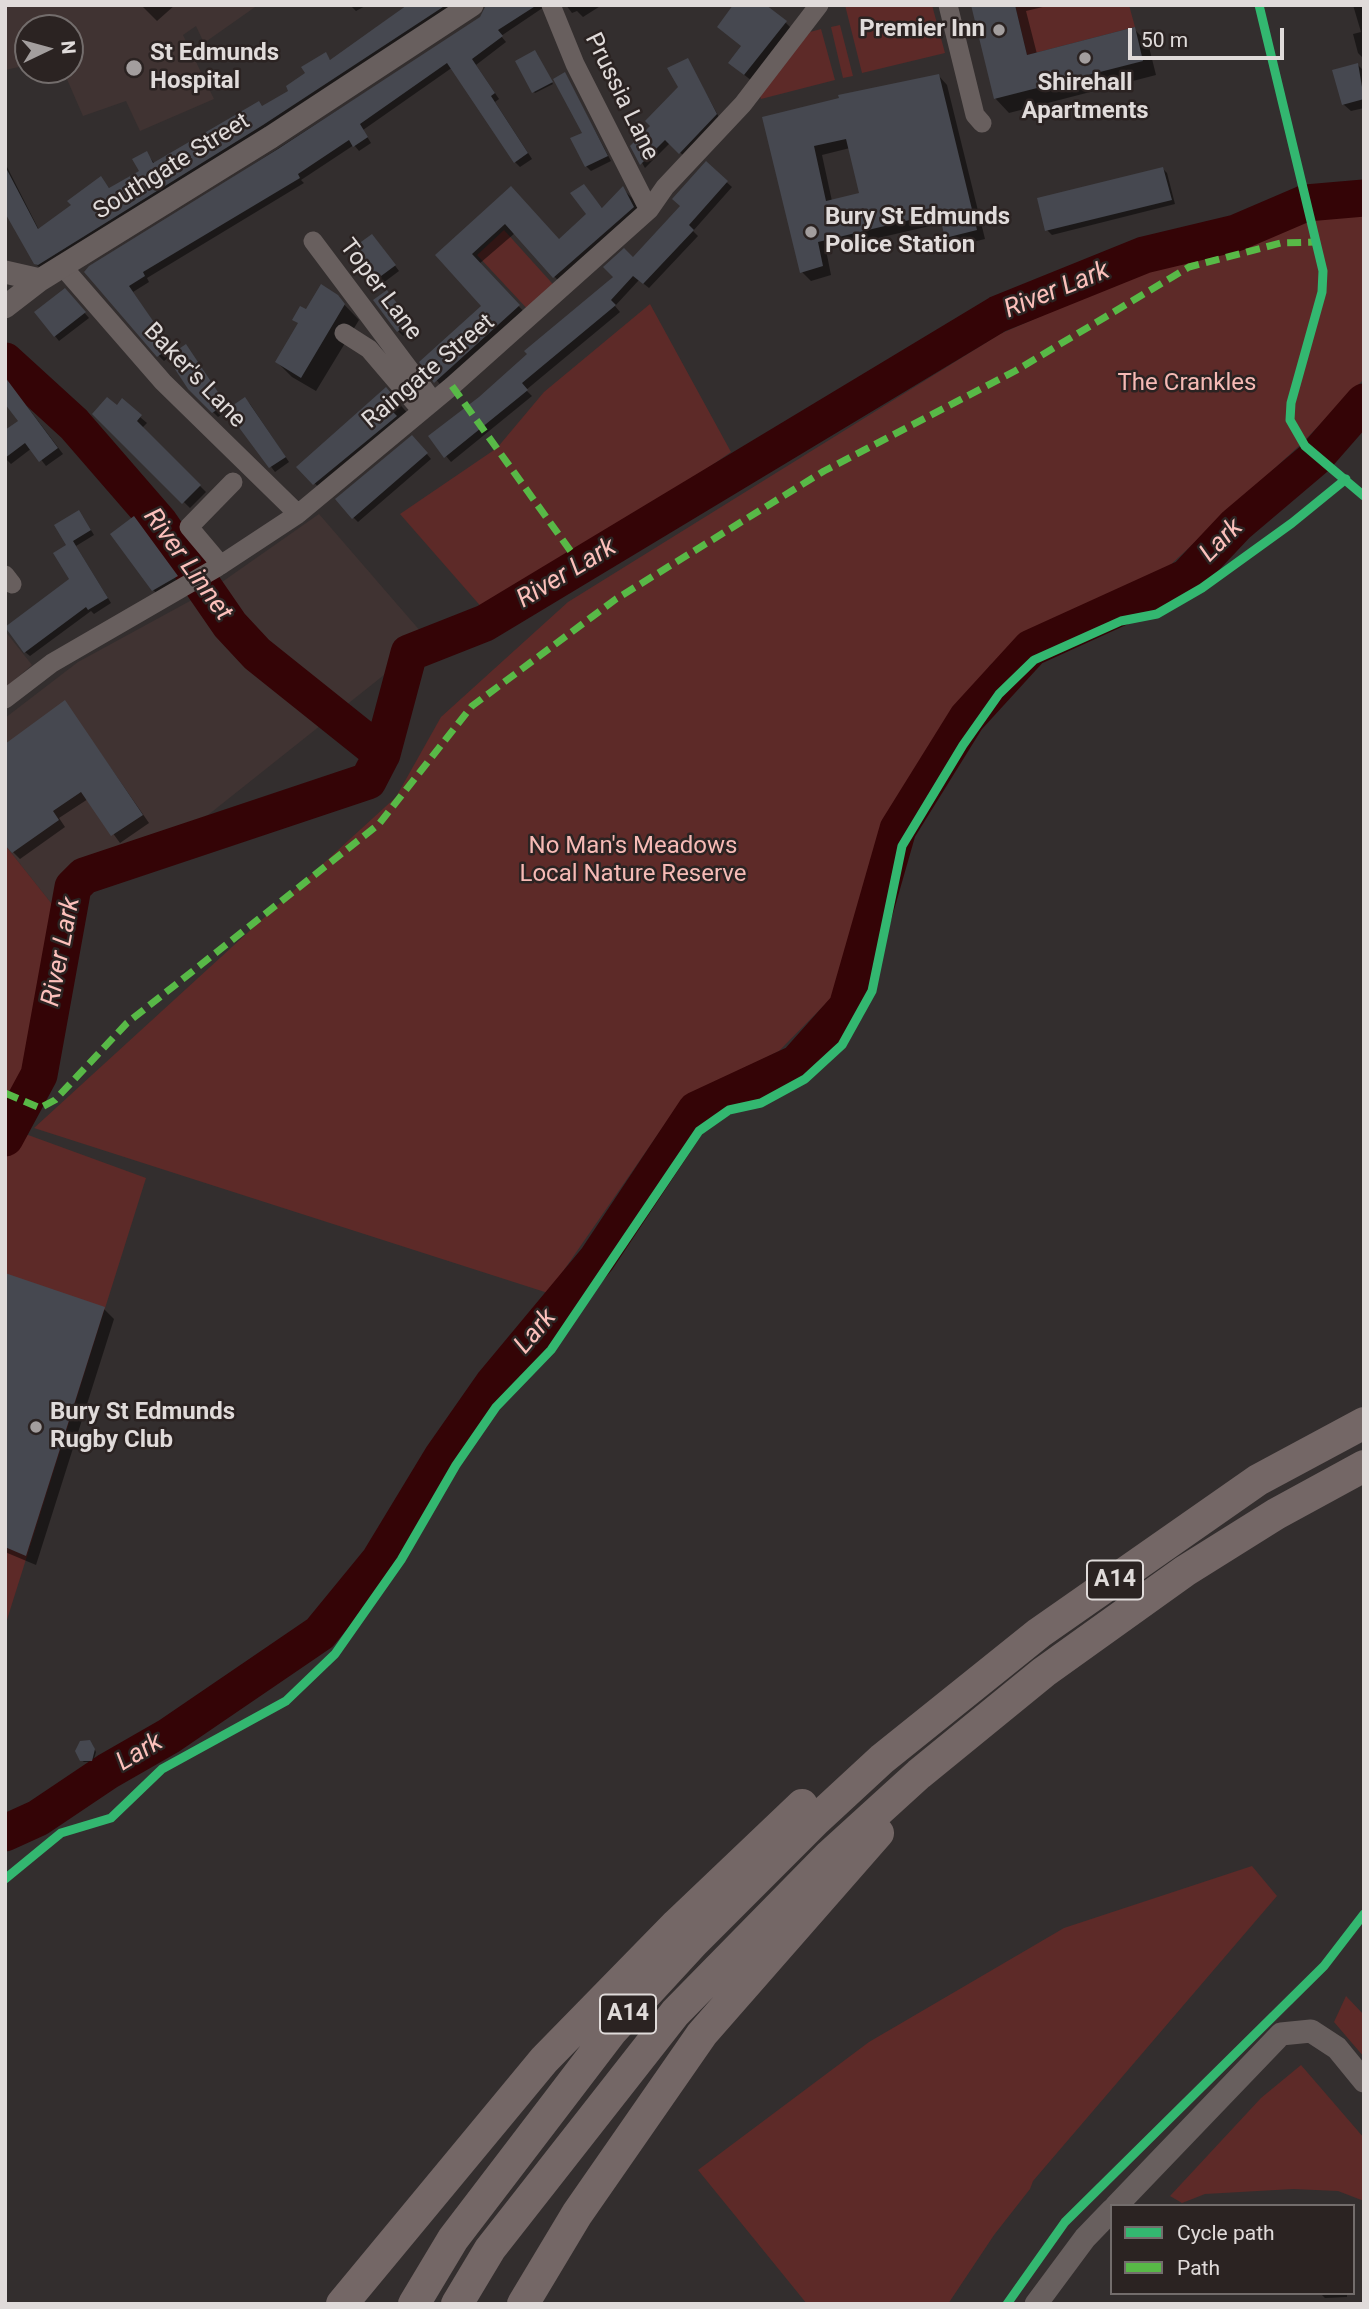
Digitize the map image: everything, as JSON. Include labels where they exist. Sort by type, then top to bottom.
[{"type":"highway","name":"A14","points":[[414,2304],[453,2239],[611,2032],[694,1942],[882,1759],[1039,1633],[1258,1480],[1364,1423]]},
{"type":"highway","name":"A14","points":[[457,2304],[490,2249],[675,2013],[830,1855],[919,1774],[1044,1672],[1185,1572],[1276,1514],[1364,1466]]},
{"type":"highway","points":[[342,2304],[544,2060],[677,1924],[811,1796],[882,1759]]},
{"type":"highway","points":[[523,2304],[577,2214],[702,2035],[870,1844],[919,1774]]},
{"type":"street","name":"Southgate Street","points":[[5,307],[40,280],[282,130],[472,5]]},
{"type":"street","name":"Prussia Lane","points":[[551,5],[575,64],[649,210]]},
{"type":"street","name":"Raingate Street","points":[[5,699],[52,663],[219,567],[298,514],[428,406],[561,292],[649,210],[665,187],[743,104],[819,5]]},
{"type":"street","points":[[948,5],[975,115],[982,123]]},
{"type":"street","name":"Toper Lane","points":[[313,241],[428,406]]},
{"type":"street","name":"Baker's Lane","points":[[62,266],[163,383],[298,514]]},
{"type":"street","points":[[5,272],[40,280]]},
{"type":"street","name":"Toper Lane","points":[[344,333],[369,349],[428,406]]},
{"type":"street","points":[[219,567],[189,527],[233,482]]},
{"type":"street","points":[[1118,2204],[1281,2034],[1311,2031],[1337,2048],[1364,2081]]},
{"type":"street","points":[[1036,2304],[1085,2238],[1110,2212]]},
{"type":"shaded area","name":"St Edmunds Hospital","points":[[5,5],[258,5],[204,43],[196,26],[183,35],[214,99],[140,131],[126,101],[83,116],[69,84],[84,84],[84,14],[14,14],[14,68],[5,70]]},
{"type":"shaded area","points":[[319,514],[428,640],[174,842],[76,873],[69,884],[63,918],[5,845],[5,718],[78,662],[212,589]]},
{"type":"shaded area","points":[[5,631],[32,665],[5,688]]},
{"type":"green space","points":[[845,5],[932,5],[945,53],[862,73]]},
{"type":"green space","points":[[1015,5],[1129,5],[1135,27],[1027,55]]},
{"type":"green space","points":[[840,25],[853,76],[843,78],[831,27]]},
{"type":"green space","points":[[821,29],[835,80],[761,99],[759,93],[810,32]]},
{"type":"green space","name":"No Man's Meadows Local Nature Reserve","points":[[1364,212],[1364,379],[1301,444],[1153,581],[1075,613],[990,665],[889,824],[842,987],[779,1051],[683,1098],[548,1293],[34,1128],[396,797],[441,717],[568,602],[1000,334],[1165,262],[1237,242],[1295,217]]},
{"type":"green space","points":[[504,230],[560,292],[533,315],[477,255]]},
{"type":"green space","points":[[650,304],[731,452],[491,618],[400,514],[497,448],[544,392]]},
{"type":"green space","points":[[5,845],[63,918],[30,1077],[5,1118]]},
{"type":"green space","points":[[20,1132],[146,1178],[5,1626],[5,1153]]},
{"type":"green space","points":[[1252,1866],[1277,1896],[1033,2181],[948,2304],[807,2304],[698,2170],[869,2042],[1064,1928]]},
{"type":"green space","points":[[1346,1996],[1364,2015],[1364,2057],[1334,2022]]},
{"type":"green space","points":[[1301,2065],[1364,2138],[1364,2201],[1338,2191],[1293,2189],[1205,2194],[1182,2203],[1170,2196],[1261,2098]]},
{"type":"building","points":[[407,5],[446,5],[263,125],[38,265],[34,264],[5,213],[5,166],[38,229],[71,205],[67,201],[101,176],[109,188],[139,171],[132,159],[147,151],[153,163],[259,101],[262,106],[288,91],[286,86],[305,73],[301,67],[326,52],[330,60]]},
{"type":"building","points":[[486,5],[537,5],[498,30],[503,36],[472,59],[495,93],[491,96],[528,153],[514,163],[447,63],[360,124],[368,137],[353,147],[349,140],[298,174],[300,178],[143,272],[145,276],[129,286],[171,347],[157,357],[84,272],[89,266],[278,149],[480,17]]},
{"type":"building","points":[[733,5],[766,5],[787,21],[744,75],[728,63],[741,46],[717,27]]},
{"type":"building","points":[[971,5],[1015,5],[1027,55],[1135,27],[1143,61],[994,99]]},
{"type":"building","points":[[535,50],[553,82],[532,93],[515,61]]},
{"type":"building","points":[[688,58],[717,114],[679,154],[665,140],[640,165],[630,146],[650,126],[645,121],[678,87],[667,68]]},
{"type":"building","points":[[1358,63],[1364,99],[1342,105],[1332,70]]},
{"type":"building","points":[[565,72],[608,156],[585,167],[570,138],[582,133],[553,79]]},
{"type":"building","points":[[939,74],[977,230],[945,238],[939,213],[818,242],[823,266],[800,273],[762,117],[839,98],[838,95]],"holes":[[[846,139],[859,193],[826,201],[814,146]]]},
{"type":"building","points":[[706,161],[728,181],[689,225],[694,230],[643,284],[633,276],[611,300],[616,305],[522,383],[528,390],[444,458],[428,436],[479,397],[527,354],[524,351],[613,277],[603,267],[624,248],[633,257],[680,206],[672,199]]},
{"type":"building","points":[[1163,167],[1172,200],[1045,231],[1037,198]]},
{"type":"building","points":[[584,184],[602,208],[623,186],[634,207],[553,278],[505,224],[472,254],[520,305],[434,383],[419,362],[481,306],[435,255],[511,186],[559,239],[586,214],[570,193]]},
{"type":"building","points":[[372,234],[396,265],[377,279],[354,247]]},
{"type":"building","points":[[321,284],[338,295],[345,304],[301,378],[275,362],[298,323],[292,320],[300,306],[306,309]]},
{"type":"building","points":[[65,288],[86,312],[54,337],[34,312]]},
{"type":"building","points":[[387,290],[411,322],[397,332],[373,300]]},
{"type":"building","points":[[186,344],[226,404],[212,413],[188,389],[167,357]]},
{"type":"building","points":[[5,377],[58,448],[39,462],[25,443],[5,458],[5,430],[18,421],[5,404]]},
{"type":"building","points":[[386,387],[401,405],[393,412],[397,416],[313,485],[296,467]]},
{"type":"building","points":[[107,397],[117,405],[122,398],[142,415],[137,421],[201,485],[182,504],[92,414]]},
{"type":"building","points":[[245,397],[286,457],[269,468],[226,410]]},
{"type":"building","points":[[412,435],[428,453],[352,519],[335,499]]},
{"type":"building","points":[[79,510],[91,530],[73,541],[108,598],[88,610],[86,607],[24,653],[5,627],[69,579],[53,553],[66,545],[54,525]]},
{"type":"building","points":[[134,516],[178,576],[152,591],[110,534]]},
{"type":"building","points":[[65,700],[143,815],[111,836],[81,792],[53,811],[59,820],[12,853],[5,845],[5,744]]},
{"type":"building","name":"Bury St Edmunds Rugby Club","points":[[5,1273],[105,1307],[26,1556],[5,1547]]},
{"type":"building","points":[[90,1740],[95,1749],[92,1761],[80,1761],[75,1751],[80,1741]]},
{"type":"waterway","name":"River Lark","points":[[5,1138],[39,1075],[73,887],[84,876],[368,781],[382,754],[409,653],[485,623],[998,314],[1144,255],[1236,233],[1306,203],[1364,198]]},
{"type":"waterway","name":"River Linnet","points":[[5,361],[74,424],[159,522],[230,625],[257,654],[382,754]]},
{"type":"waterway","name":"Lark","points":[[5,1833],[38,1818],[108,1771],[169,1736],[320,1633],[379,1561],[442,1457],[493,1384],[597,1259],[696,1110],[797,1063],[847,1007],[898,829],[967,718],[1031,648],[1187,577],[1236,525],[1315,458],[1364,402]]},
{"type":"marked path","points":[[5,1093],[40,1108],[55,1100],[127,1023],[379,824],[472,706],[616,599],[824,471],[1015,371],[1189,267],[1281,243],[1316,242]]},
{"type":"marked path","points":[[452,386],[572,553]]},
{"type":"cycle path","points":[[1259,5],[1323,271],[1322,292],[1291,403],[1290,420],[1305,446],[1364,496]]},
{"type":"cycle path","points":[[5,1879],[61,1833],[111,1818],[162,1769],[286,1701],[335,1654],[401,1560],[456,1465],[496,1407],[551,1350],[699,1131],[729,1110],[761,1103],[805,1079],[842,1045],[872,991],[902,846],[963,745],[999,694],[1034,660],[1121,621],[1157,614],[1202,588],[1292,523],[1346,479]]},
{"type":"cycle path","points":[[1007,2304],[1065,2222],[1324,1966],[1364,1914]]},
{"type":"place","name":"Premier Inn","points":[[999,30]]},
{"type":"place","name":"Shirehall Apartments","points":[[1085,58]]},
{"type":"place","name":"St Edmunds Hospital","points":[[134,68]]},
{"type":"place","name":"Bury St Edmunds Police Station","points":[[811,232]]},
{"type":"place","name":"Bury St Edmunds Rugby Club","points":[[36,1427]]},
{"type":"park label","name":"The Crankles","points":[[1187,384]]}]
